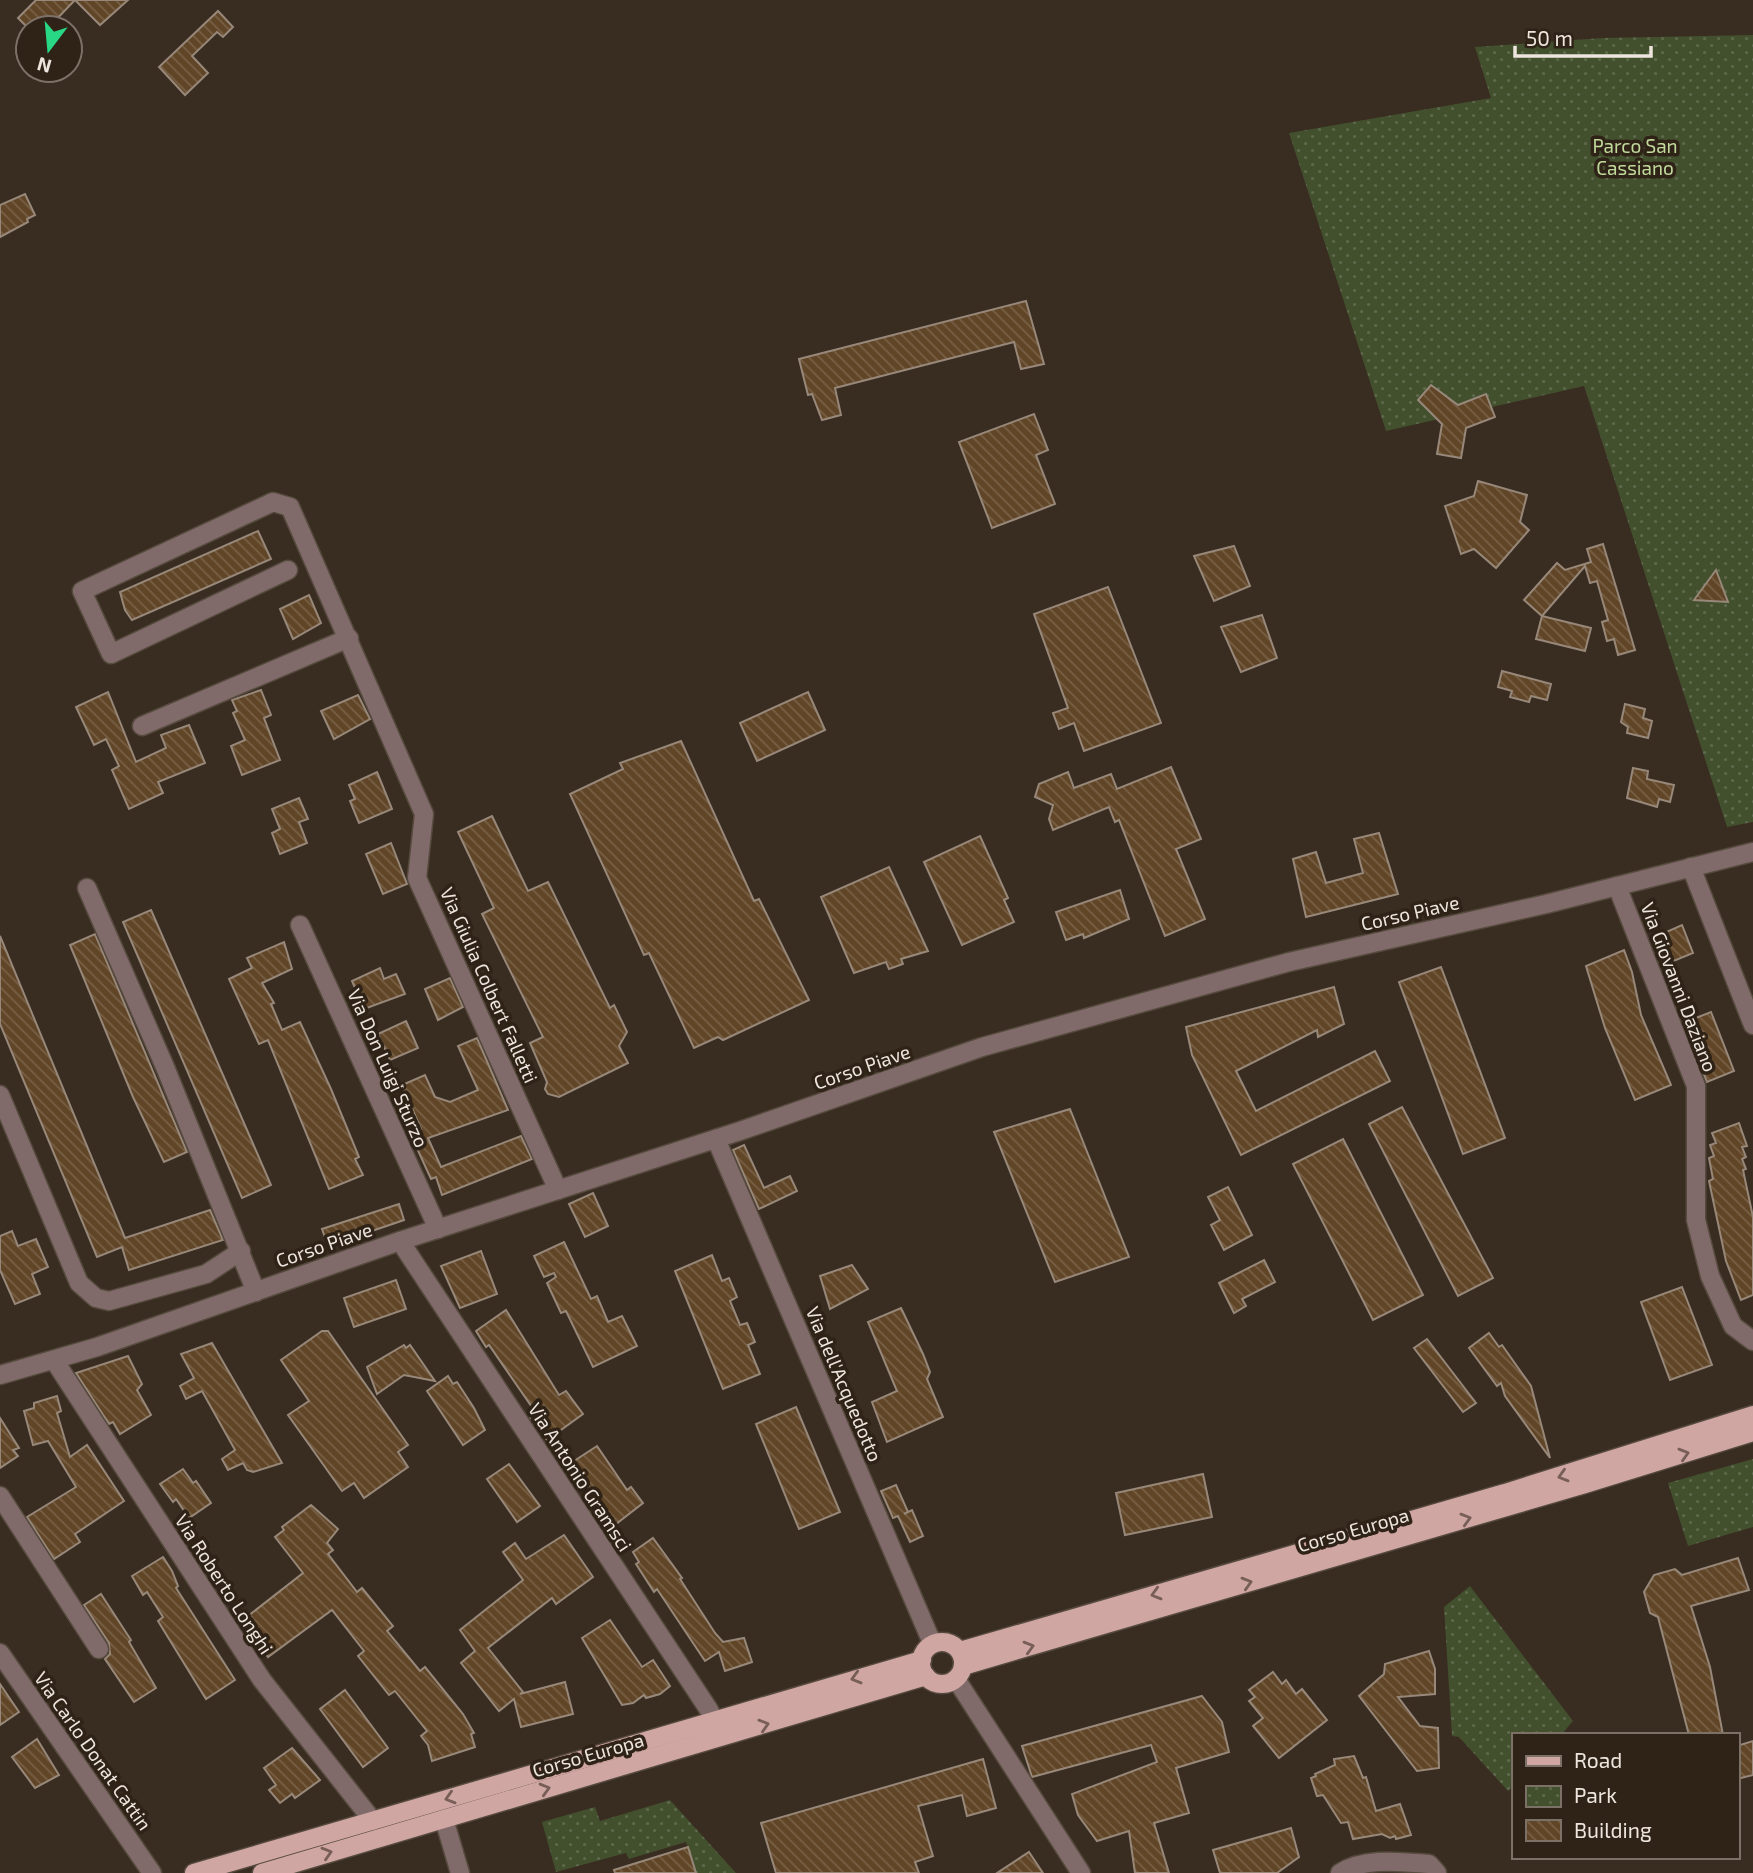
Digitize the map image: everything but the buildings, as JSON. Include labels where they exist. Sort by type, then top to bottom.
[{"type":"main road","name":"Corso Europa","points":[[960,1665],[1753,1415]]},
{"type":"main road","name":"Corso Europa","points":[[960,1665],[1753,1432]]},
{"type":"main road","points":[[936,1643],[949,1643],[960,1665],[946,1684],[935,1683],[924,1668],[924,1652],[936,1643]]},
{"type":"main road","name":"Corso Europa","points":[[194,1873],[715,1718],[924,1668]]},
{"type":"main road","name":"Corso Europa","points":[[262,1873],[722,1738],[924,1668]]},
{"type":"street","name":"Via Giulia Colbert Falletti","points":[[288,569],[111,654],[82,591],[273,502],[290,507],[424,814],[417,878],[558,1190]]},
{"type":"street","points":[[142,726],[349,638]]},
{"type":"street","name":"Corso Piave","points":[[0,1375],[54,1360],[400,1241],[716,1139],[982,1047],[1289,962],[1753,852]]},
{"type":"street","points":[[1691,867],[1753,1025]]},
{"type":"street","name":"Via Giovanni Daziano","points":[[1617,886],[1696,1086],[1696,1220],[1710,1276],[1733,1326],[1753,1341]]},
{"type":"street","points":[[87,888],[256,1292]]},
{"type":"street","name":"Via Don Luigi Sturzo","points":[[300,925],[438,1229]]},
{"type":"street","points":[[0,1095],[79,1283],[86,1292],[109,1301],[206,1274],[241,1251]]},
{"type":"street","name":"Via dell'Acquedotto","points":[[716,1139],[930,1638],[936,1643]]},
{"type":"street","name":"Via Antonio Gramsci","points":[[400,1241],[715,1718],[722,1738]]},
{"type":"street","name":"Via Roberto Longhi","points":[[54,1360],[262,1680],[373,1821]]},
{"type":"street","points":[[0,1496],[99,1649]]},
{"type":"street","name":"Via Carlo Donat Cattin","points":[[0,1653],[152,1873]]},
{"type":"street","points":[[960,1665],[1081,1873]]},
{"type":"street","points":[[444,1819],[460,1873]]},
{"type":"street","points":[[1340,1873],[1347,1868],[1392,1861],[1433,1868]]},
{"type":"green space","name":"Parco San Cassiano","points":[[1753,35],[1753,822],[1727,827],[1584,386],[1386,431],[1289,133],[1491,98],[1475,47],[1603,38]]},
{"type":"green space","points":[[1753,1459],[1753,1527],[1688,1546],[1668,1483]]},
{"type":"green space","points":[[1470,1586],[1573,1721],[1563,1733],[1512,1733],[1512,1787],[1508,1791],[1459,1737],[1452,1736],[1444,1607]]},
{"type":"green space","points":[[670,1800],[736,1873],[696,1873],[686,1842],[629,1859],[626,1853],[556,1872],[542,1822],[595,1807],[600,1821]]}]
